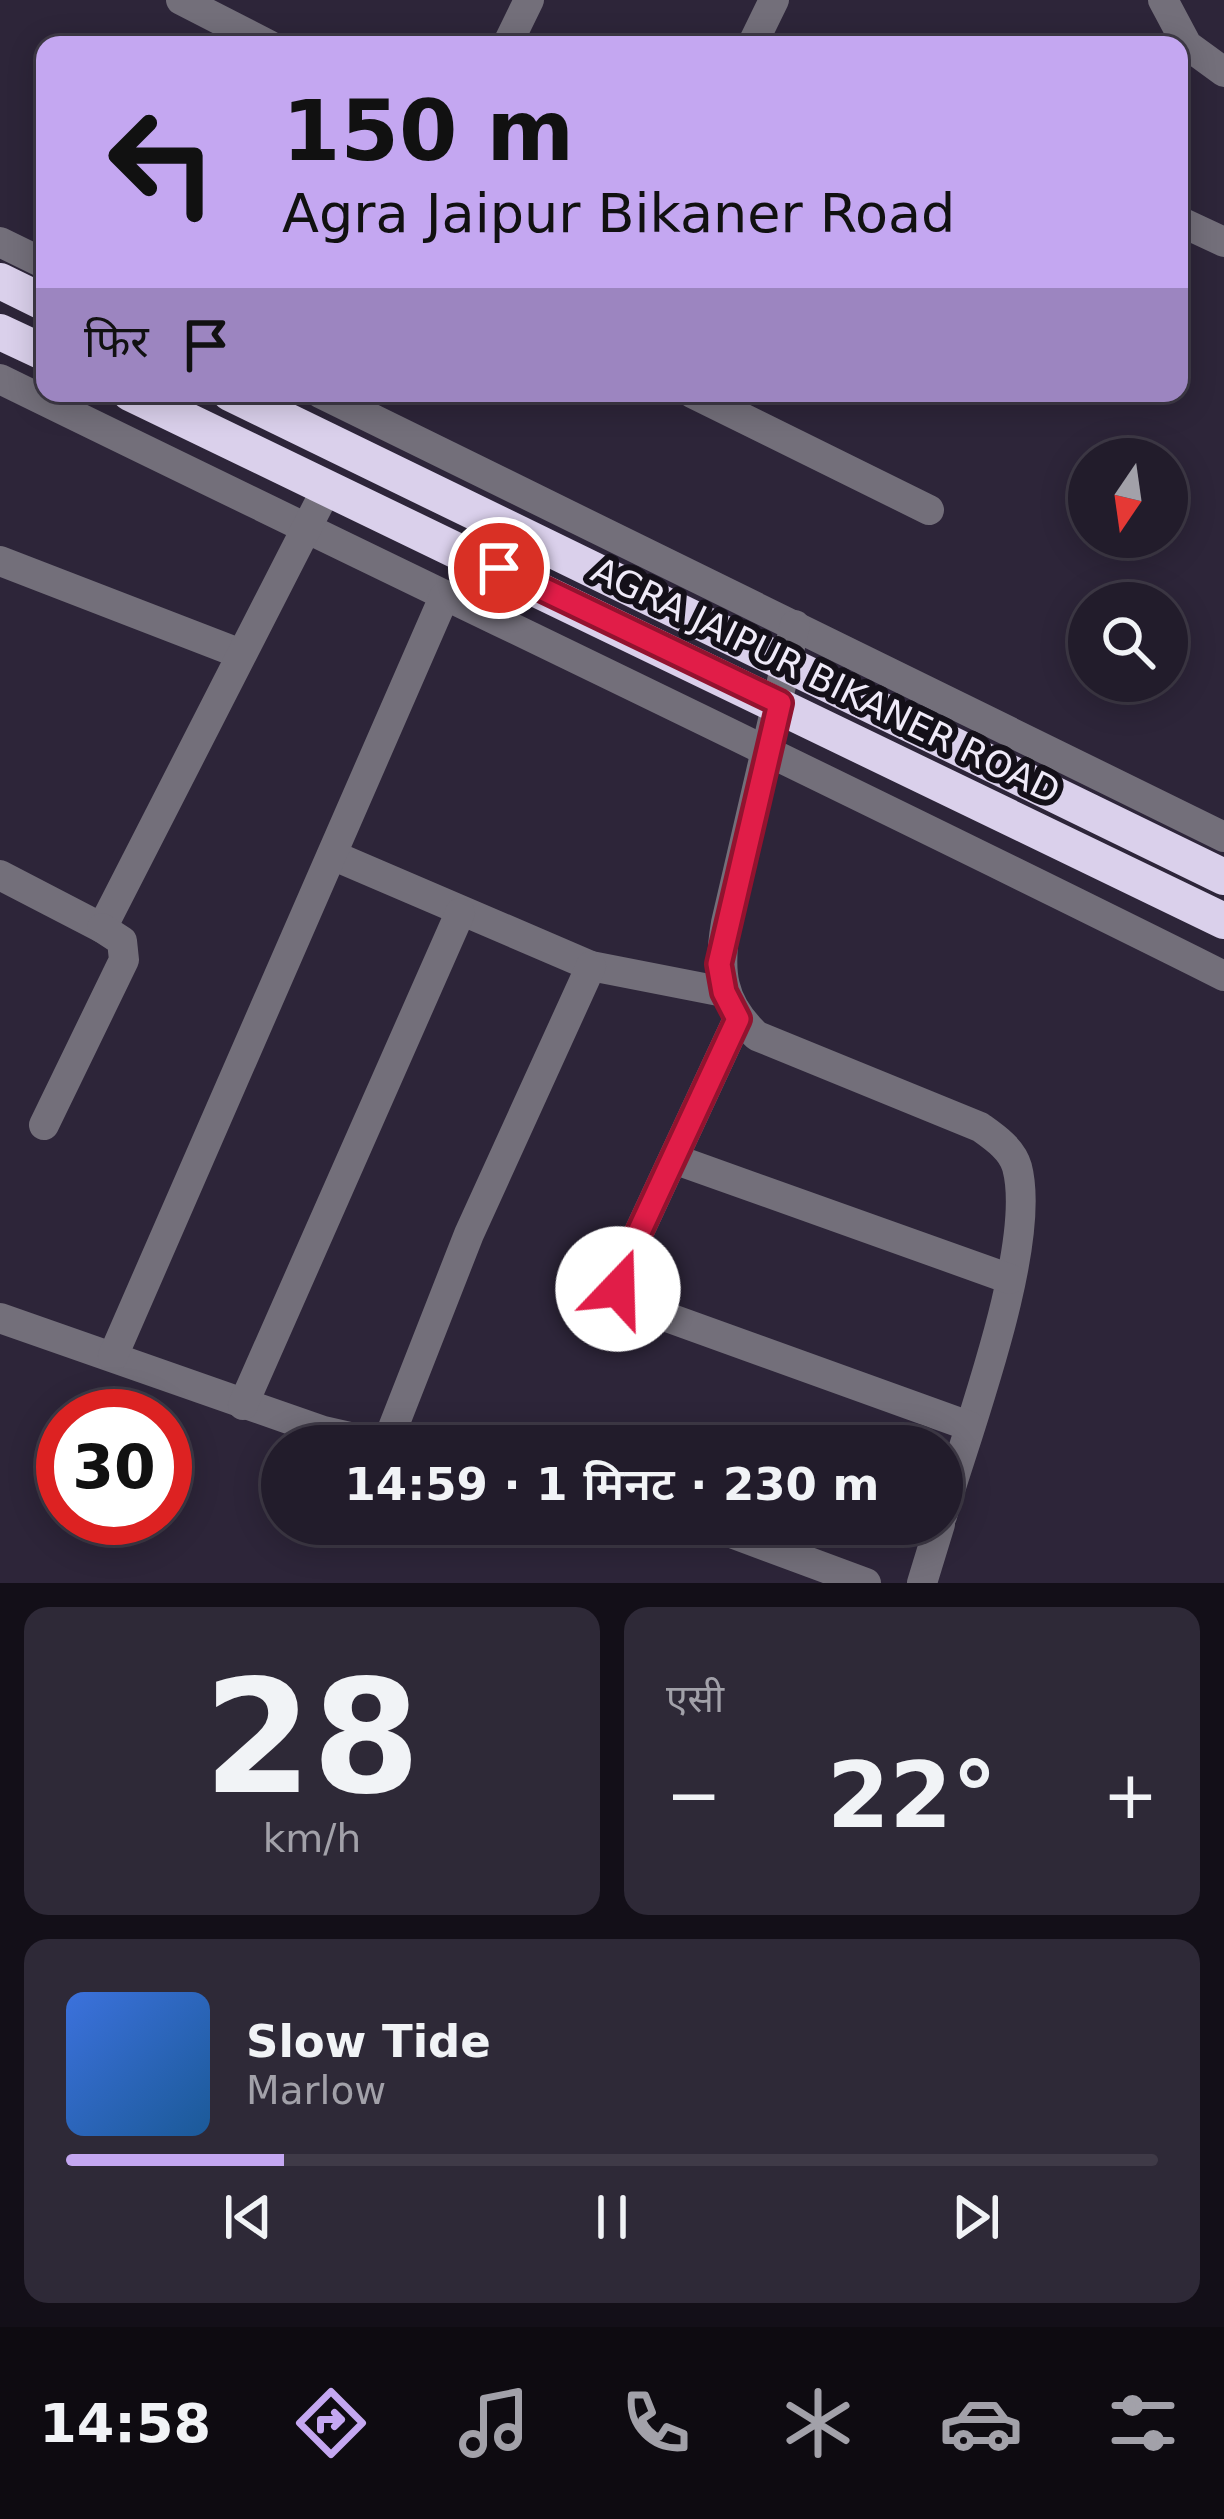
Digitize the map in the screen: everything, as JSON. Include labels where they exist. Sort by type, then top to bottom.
[{"type":"highway","points":[[0,281],[36,299]]},
{"type":"highway","points":[[0,332],[36,349]]},
{"type":"highway","name":"AGRA JAIPUR BIKANER ROAD","points":[[149,402],[1224,921]]},
{"type":"highway","name":"AGRA JAIPUR BIKANER ROAD","points":[[249,402],[1224,878]]},
{"type":"street","points":[[181,0],[251,36]]},
{"type":"street","points":[[511,36],[529,0]]},
{"type":"street","points":[[756,36],[774,0]]},
{"type":"street","points":[[1162,0],[1182,36]]},
{"type":"street","points":[[1188,46],[1224,72]]},
{"type":"street","points":[[1188,225],[1224,242]]},
{"type":"street","points":[[0,242],[36,259]]},
{"type":"street","points":[[0,380],[36,398]]},
{"type":"street","points":[[45,402],[444,597],[770,749],[1224,976]]},
{"type":"street","points":[[305,429],[318,402]]},
{"type":"street","points":[[338,402],[1224,837]]},
{"type":"street","points":[[750,406],[929,510]]},
{"type":"street","points":[[102,928],[328,486]]},
{"type":"street","points":[[0,561],[241,654]]},
{"type":"street","points":[[113,1356],[444,597]]},
{"type":"street","points":[[795,625],[719,964],[731,1006],[757,1036],[792,1054],[950,1113],[1003,1144],[1016,1164],[1019,1202],[1010,1279],[963,1446]]},
{"type":"street","points":[[332,855],[591,966],[731,1006]]},
{"type":"street","points":[[0,875],[122,941],[124,960],[44,1125]]},
{"type":"street","points":[[243,1405],[460,913]]},
{"type":"street","points":[[394,1425],[469,1234],[591,966]]},
{"type":"street","points":[[731,1006],[674,1159],[620,1273],[618,1289],[626,1302],[969,1426]]},
{"type":"street","points":[[674,1159],[1010,1279]]},
{"type":"street","points":[[0,1318],[310,1425]]},
{"type":"street","points":[[764,1545],[866,1583]]},
{"type":"street","points":[[922,1583],[933,1545]]},
{"type":"route","points":[[499,568],[780,703],[719,964],[724,992],[738,1019],[620,1273],[618,1289]]}]
